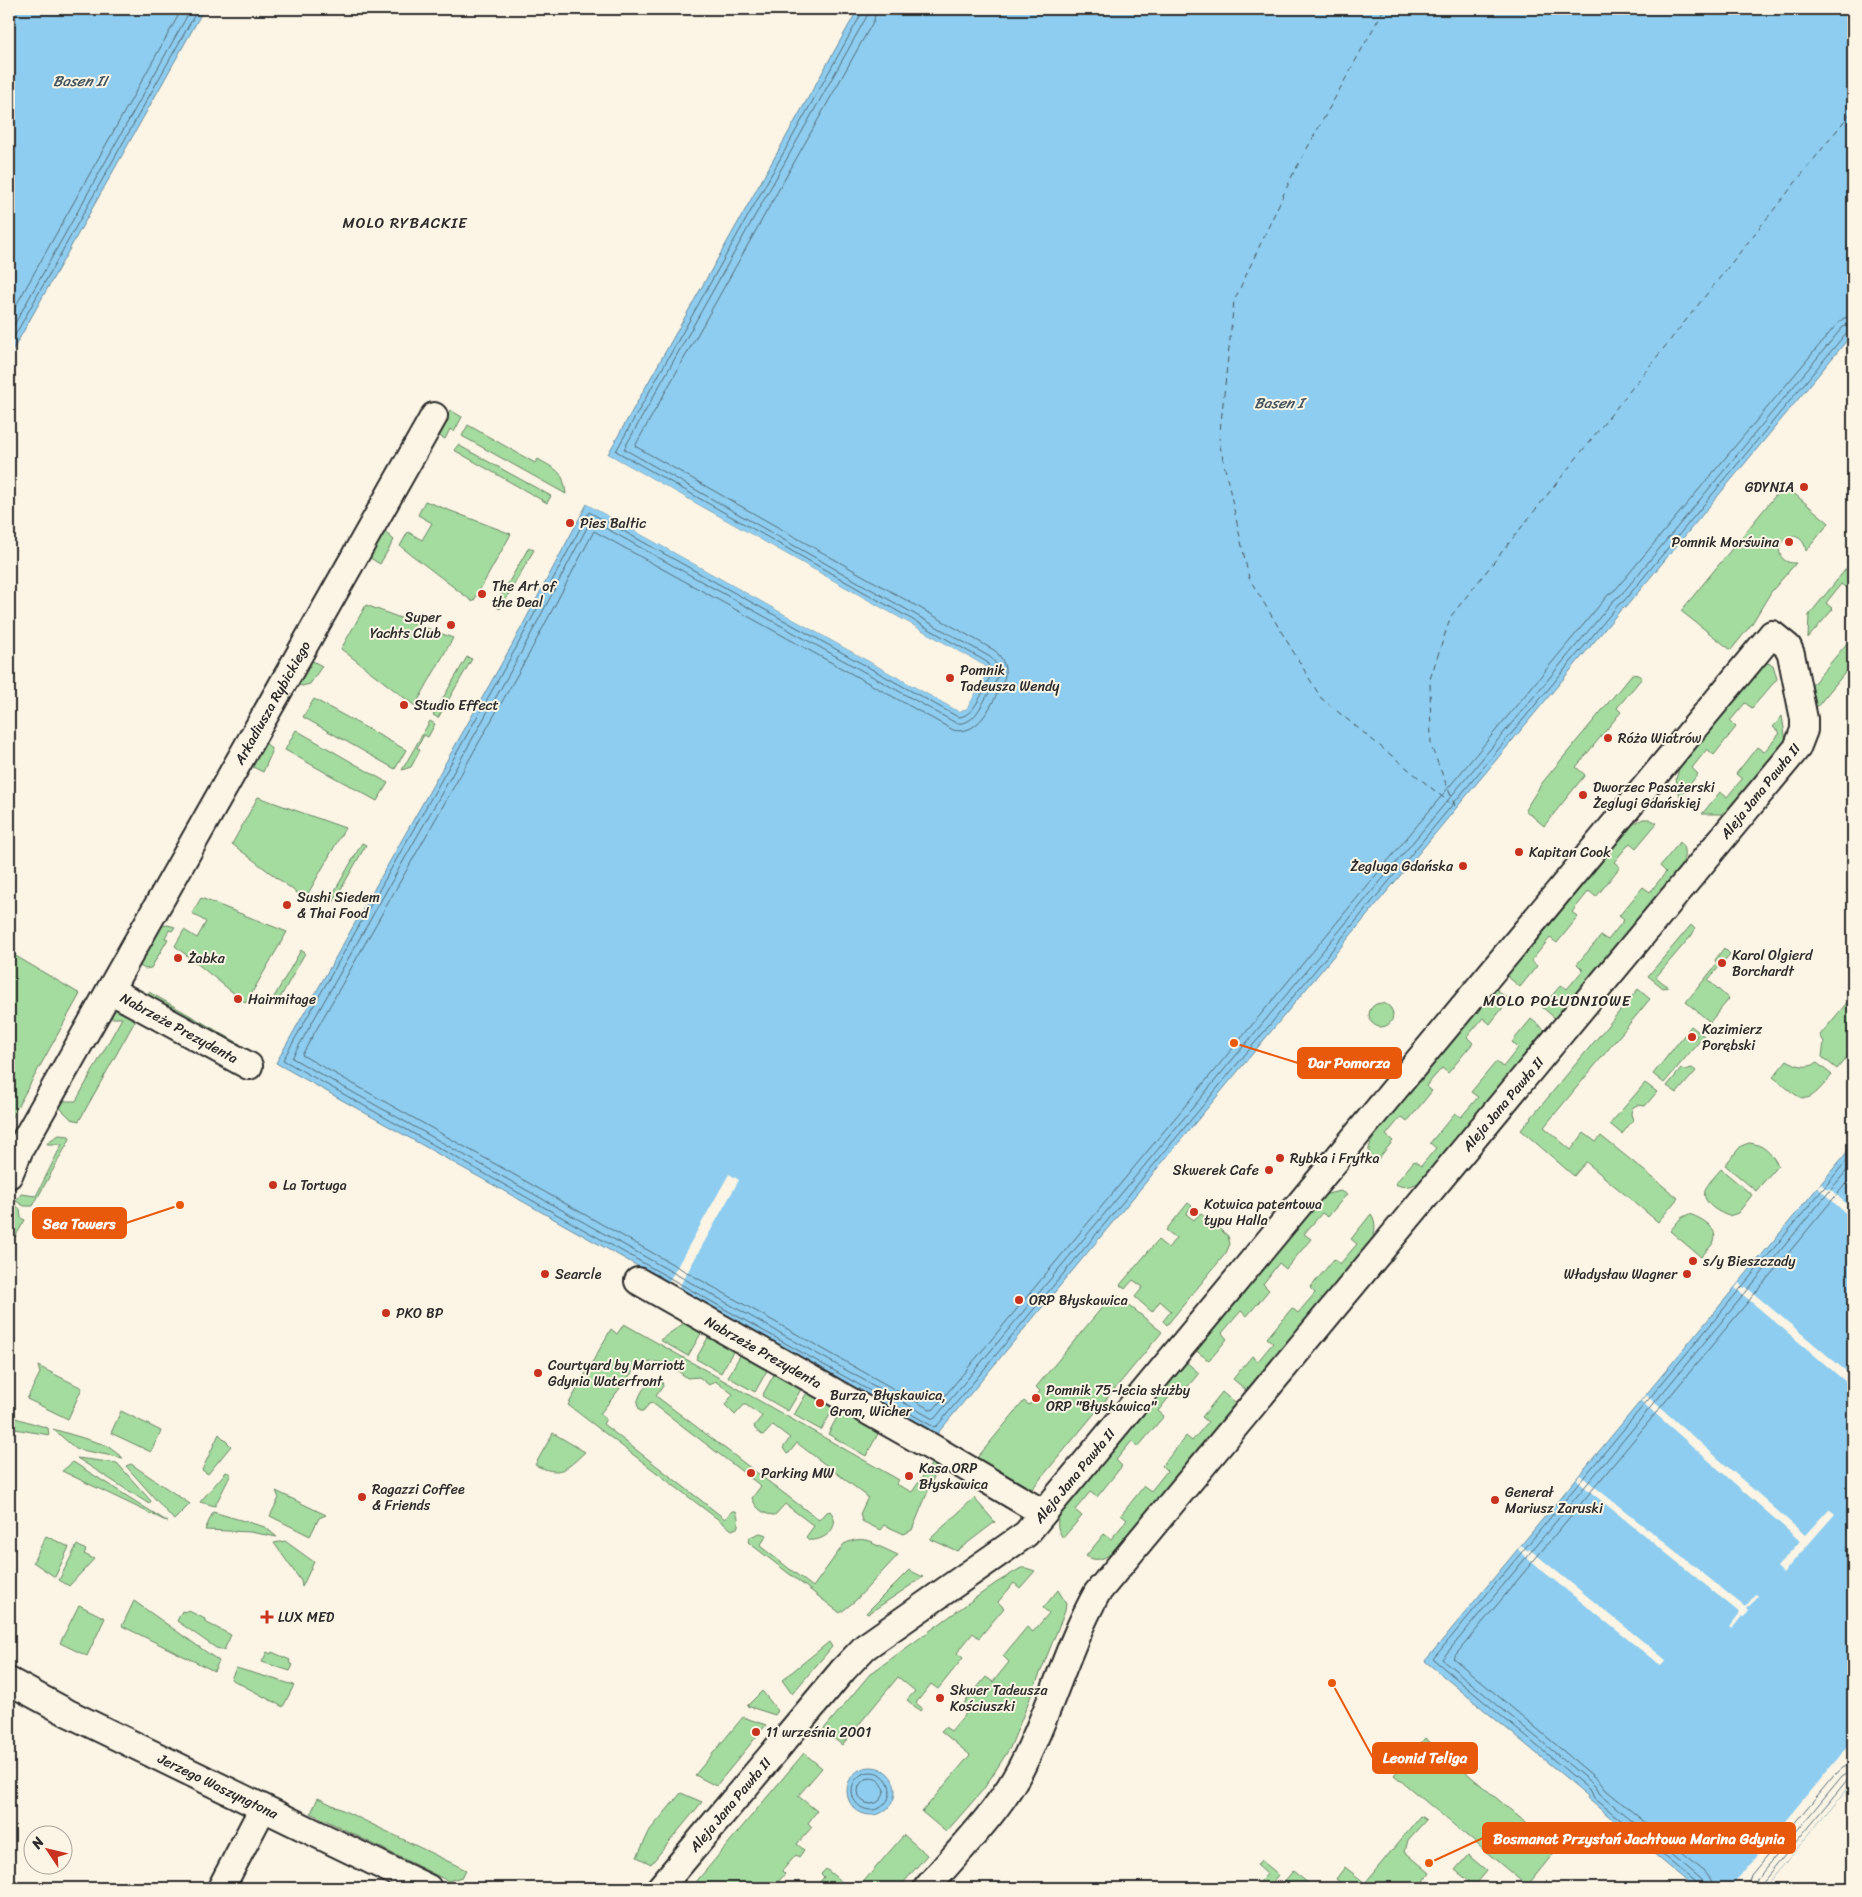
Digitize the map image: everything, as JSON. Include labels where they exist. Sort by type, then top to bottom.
[{"type":"street","name":"Arkadiusza Rybickiego","points":[[9,1174],[20,1149],[434,416]]},
{"type":"street","name":"Aleja Jana Pawła II","points":[[660,1888],[837,1677],[865,1647],[1026,1534],[1772,634],[1784,643],[1791,654],[1804,720],[1804,730],[1797,748],[1097,1593],[1081,1623],[1020,1770],[1002,1799],[927,1888]]},
{"type":"street","name":"Nabrzeże Prezydenta","points":[[110,990],[249,1066]]},
{"type":"street","name":"Nabrzeże Prezydenta","points":[[638,1281],[1043,1513]]},
{"type":"street","name":"Jerzego Waszyngtona","points":[[9,1681],[68,1713],[428,1888]]},
{"type":"street","points":[[221,1888],[264,1808]]},
{"type":"green space","points":[[450,410],[462,417],[454,432],[450,429],[445,439],[436,434]]},
{"type":"green space","points":[[468,425],[535,463],[538,459],[555,469],[563,480],[566,494],[462,436]]},
{"type":"green space","points":[[458,445],[551,496],[547,503],[454,450]]},
{"type":"green space","points":[[1784,485],[1829,523],[1806,551],[1803,543],[1797,537],[1790,536],[1781,542],[1780,553],[1783,558],[1788,562],[1796,563],[1771,592],[1751,625],[1731,650],[1681,611]]},
{"type":"green space","points":[[425,501],[511,534],[473,602],[400,546],[408,532],[422,540],[432,523],[418,515]]},
{"type":"green space","points":[[381,531],[394,540],[380,564],[367,556]]},
{"type":"green space","points":[[529,547],[534,550],[500,609],[495,606]]},
{"type":"green space","points":[[1853,560],[1853,584],[1849,590],[1841,584],[1826,603],[1833,609],[1808,638],[1809,615]]},
{"type":"green space","points":[[366,605],[453,638],[415,706],[341,649]]},
{"type":"green space","points":[[1853,636],[1853,663],[1816,708],[1812,685]]},
{"type":"green space","points":[[467,657],[472,659],[438,718],[433,715]]},
{"type":"green space","points":[[309,659],[322,666],[310,684],[302,686],[295,684]]},
{"type":"green space","points":[[1764,664],[1773,665],[1777,679],[1752,708],[1745,703],[1730,721],[1736,727],[1714,755],[1707,749],[1692,768],[1698,774],[1680,797],[1676,779],[1680,765]]},
{"type":"green space","points":[[1632,674],[1642,678],[1617,708],[1621,712],[1576,767],[1585,775],[1544,826],[1525,810],[1542,783]]},
{"type":"green space","points":[[314,699],[406,750],[395,769],[303,717]]},
{"type":"green space","points":[[1782,716],[1786,741],[1730,809],[1721,814],[1702,814],[1720,792],[1727,797],[1742,779],[1736,774],[1757,747],[1764,752],[1780,733],[1773,727]]},
{"type":"green space","points":[[430,721],[435,724],[428,737],[424,735],[417,748],[420,750],[411,767],[402,770]]},
{"type":"green space","points":[[296,730],[388,783],[377,801],[285,750]]},
{"type":"green space","points":[[263,741],[270,747],[272,752],[263,772],[251,766]]},
{"type":"green space","points":[[258,797],[345,828],[305,899],[232,844]]},
{"type":"green space","points":[[1643,819],[1649,819],[1657,823],[1636,848],[1630,843],[1614,862],[1620,867],[1596,897],[1589,891],[1572,912],[1578,917],[1557,943],[1550,938],[1531,961],[1537,966],[1520,987],[1507,976],[1625,831],[1631,825]]},
{"type":"green space","points":[[1680,842],[1684,851],[1681,869],[1556,1019],[1542,1007],[1561,985],[1567,989],[1583,970],[1577,964],[1601,936],[1608,940],[1624,920],[1619,916],[1643,887],[1650,892],[1666,872],[1660,866]]},
{"type":"green space","points":[[362,843],[366,845],[333,903],[329,901]]},
{"type":"green space","points":[[201,898],[287,932],[246,1003],[175,946],[184,930],[197,938],[206,922],[192,913]]},
{"type":"green space","points":[[168,925],[175,927],[172,931],[169,930],[165,938],[168,939],[151,968],[145,969],[138,965],[160,926]]},
{"type":"green space","points":[[1691,925],[1695,929],[1692,935],[1656,977],[1668,987],[1663,988],[1648,976]]},
{"type":"green space","points":[[1724,948],[1730,954],[1708,980],[1729,999],[1710,1022],[1686,1002],[1717,964],[1715,960]]},
{"type":"green space","points":[[301,950],[305,953],[275,1007],[270,1004]]},
{"type":"green space","points":[[9,952],[80,994],[9,1122]]},
{"type":"green space","points":[[1496,989],[1509,1000],[1490,1024],[1483,1018],[1467,1037],[1473,1043],[1448,1073],[1442,1068],[1426,1086],[1432,1091],[1407,1122],[1401,1117],[1386,1135],[1393,1141],[1374,1164],[1369,1148],[1377,1132]]},
{"type":"green space","points":[[1638,989],[1650,999],[1544,1127],[1571,1150],[1584,1133],[1596,1142],[1601,1136],[1678,1198],[1658,1222],[1586,1162],[1574,1176],[1521,1130]]},
{"type":"green space","points":[[149,992],[240,1044],[236,1052],[144,1000]]},
{"type":"green space","points":[[1850,999],[1853,1002],[1853,1049],[1837,1069],[1822,1057],[1824,1042],[1820,1035]]},
{"type":"green space","points":[[1381,1003],[1390,1006],[1393,1015],[1390,1024],[1381,1027],[1372,1024],[1369,1015],[1372,1006]]},
{"type":"green space","points":[[120,1006],[139,1014],[79,1121],[71,1119],[59,1107],[59,1101],[76,1101],[122,1018],[107,1018],[112,1011]]},
{"type":"green space","points":[[1531,1019],[1546,1031],[1422,1181],[1409,1186],[1395,1184],[1414,1161],[1421,1166],[1436,1148],[1430,1143],[1455,1113],[1461,1117],[1478,1097],[1471,1092],[1496,1062],[1503,1067],[1518,1048],[1512,1042]]},
{"type":"green space","points":[[1691,1026],[1704,1036],[1664,1083],[1653,1074],[1685,1034],[1693,1041],[1697,1036],[1687,1031]]},
{"type":"green space","points":[[1787,1060],[1802,1066],[1810,1066],[1817,1063],[1832,1075],[1823,1086],[1809,1097],[1798,1096],[1773,1077]]},
{"type":"green space","points":[[1692,1068],[1696,1071],[1677,1093],[1667,1086],[1681,1069]]},
{"type":"green space","points":[[1645,1083],[1657,1092],[1645,1106],[1637,1105],[1632,1108],[1633,1120],[1622,1134],[1610,1124]]},
{"type":"green space","points":[[59,1135],[69,1136],[70,1139],[33,1206],[24,1206],[16,1201],[21,1194],[36,1196],[62,1144],[47,1144]]},
{"type":"green space","points":[[1749,1143],[1758,1145],[1766,1150],[1778,1165],[1756,1191],[1725,1165],[1741,1146]]},
{"type":"green space","points":[[1721,1169],[1752,1195],[1738,1213],[1729,1216],[1715,1210],[1705,1198],[1706,1188]]},
{"type":"green space","points":[[1340,1191],[1347,1194],[1328,1217],[1322,1213],[1304,1234],[1311,1239],[1286,1269],[1279,1263],[1263,1284],[1269,1290],[1247,1316],[1241,1311],[1222,1333],[1227,1339],[1209,1361],[1194,1349],[1321,1197]]},
{"type":"green space","points":[[1188,1203],[1192,1206],[1186,1214],[1194,1220],[1200,1213],[1228,1236],[1230,1244],[1226,1253],[1167,1325],[1163,1321],[1171,1311],[1160,1301],[1152,1312],[1135,1297],[1143,1287],[1133,1280],[1125,1289],[1120,1285],[1158,1240],[1168,1248],[1176,1238],[1166,1230]]},
{"type":"green space","points":[[14,1204],[20,1209],[21,1218],[25,1220],[9,1247],[9,1212]]},
{"type":"green space","points":[[1371,1214],[1375,1227],[1372,1241],[1247,1391],[1233,1379],[1252,1356],[1258,1361],[1273,1343],[1267,1338],[1292,1308],[1298,1313],[1315,1293],[1310,1288],[1334,1259],[1340,1264],[1357,1244],[1351,1239]]},
{"type":"green space","points":[[1689,1214],[1703,1220],[1714,1231],[1714,1241],[1701,1257],[1670,1231],[1681,1218]]},
{"type":"green space","points":[[1114,1293],[1118,1296],[1115,1300],[1122,1306],[1125,1302],[1162,1332],[1032,1489],[977,1458],[1024,1401],[1029,1405],[1040,1391],[1036,1387]]},
{"type":"green space","points":[[687,1321],[703,1330],[688,1356],[660,1340]]},
{"type":"green space","points":[[624,1324],[899,1480],[896,1484],[912,1492],[932,1463],[938,1467],[912,1530],[904,1534],[884,1525],[880,1530],[862,1521],[860,1514],[868,1497],[797,1443],[787,1454],[783,1448],[790,1438],[773,1425],[762,1435],[754,1426],[762,1416],[746,1405],[735,1415],[725,1405],[733,1394],[715,1381],[709,1385],[699,1377],[687,1378],[662,1363],[655,1362],[642,1365],[634,1370],[600,1414],[606,1419],[603,1424],[725,1519],[732,1511],[736,1511],[738,1524],[737,1528],[732,1530],[568,1405],[611,1329],[617,1334]]},
{"type":"green space","points":[[710,1334],[735,1348],[721,1373],[696,1359]]},
{"type":"green space","points":[[742,1352],[769,1367],[755,1392],[728,1377]]},
{"type":"green space","points":[[1185,1361],[1199,1373],[1180,1396],[1174,1391],[1158,1411],[1164,1416],[1138,1447],[1132,1441],[1116,1460],[1122,1466],[1097,1497],[1090,1492],[1075,1510],[1082,1516],[1063,1538],[1058,1526],[1060,1514]]},
{"type":"green space","points":[[38,1366],[82,1388],[68,1419],[27,1399],[40,1373]]},
{"type":"green space","points":[[776,1371],[803,1386],[788,1411],[762,1396]]},
{"type":"green space","points":[[658,1380],[662,1382],[663,1386],[656,1396],[819,1520],[825,1513],[830,1511],[834,1522],[830,1532],[826,1536],[809,1540],[806,1537],[814,1526],[785,1504],[775,1515],[761,1511],[752,1498],[761,1486],[651,1402],[643,1411],[640,1411],[637,1404],[640,1395],[647,1385]]},
{"type":"green space","points":[[809,1389],[836,1405],[821,1430],[794,1415]]},
{"type":"green space","points":[[1222,1392],[1236,1404],[1130,1533],[1111,1554],[1099,1559],[1086,1556],[1104,1534],[1111,1539],[1127,1520],[1121,1515],[1144,1486],[1151,1491],[1167,1471],[1162,1466],[1186,1436],[1192,1441],[1208,1422],[1202,1417]]},
{"type":"green space","points":[[842,1408],[880,1430],[866,1456],[828,1434]]},
{"type":"green space","points":[[121,1411],[161,1431],[151,1452],[111,1433]]},
{"type":"green space","points":[[9,1416],[48,1428],[49,1435],[9,1428]]},
{"type":"green space","points":[[53,1429],[106,1445],[123,1458],[76,1449]]},
{"type":"green space","points":[[553,1433],[585,1452],[573,1463],[557,1471],[551,1471],[535,1465]]},
{"type":"green space","points":[[219,1434],[231,1446],[208,1474],[202,1470]]},
{"type":"green space","points":[[77,1458],[117,1463],[151,1501],[149,1504]]},
{"type":"green space","points":[[73,1462],[168,1522],[62,1471]]},
{"type":"green space","points":[[131,1464],[190,1504],[174,1520],[126,1466]]},
{"type":"green space","points":[[226,1472],[231,1474],[215,1506],[200,1502]]},
{"type":"green space","points":[[276,1491],[326,1515],[319,1518],[310,1536],[270,1516],[279,1498]]},
{"type":"green space","points":[[974,1498],[995,1522],[957,1551],[930,1539]]},
{"type":"green space","points":[[213,1512],[265,1527],[277,1537],[250,1532],[205,1530]]},
{"type":"green space","points":[[760,1533],[767,1535],[760,1546],[813,1587],[844,1544],[848,1542],[865,1540],[873,1542],[898,1555],[855,1601],[840,1613],[748,1542],[750,1537]]},
{"type":"green space","points":[[46,1536],[69,1547],[55,1577],[33,1562]]},
{"type":"green space","points":[[285,1541],[314,1562],[302,1587],[301,1581],[274,1543]]},
{"type":"green space","points":[[77,1545],[86,1550],[84,1554],[94,1559],[69,1586],[59,1580]]},
{"type":"green space","points":[[1021,1568],[1035,1571],[1020,1588],[1014,1583],[998,1602],[1004,1608],[979,1638],[973,1633],[957,1653],[963,1658],[938,1689],[931,1684],[916,1703],[922,1708],[920,1711],[907,1700],[915,1691],[898,1677],[842,1745],[823,1730],[870,1674],[996,1583]]},
{"type":"green space","points":[[909,1570],[923,1577],[868,1614],[866,1613]]},
{"type":"green space","points":[[1058,1590],[1066,1603],[1065,1611],[1010,1748],[983,1790],[946,1832],[922,1812],[970,1755],[941,1731],[945,1727],[951,1731],[966,1713],[960,1708],[986,1677],[993,1682],[1009,1662],[1003,1656],[1027,1627],[1033,1632],[1049,1613],[1043,1608]]},
{"type":"green space","points":[[134,1601],[219,1661],[214,1671],[122,1626]]},
{"type":"green space","points":[[79,1605],[105,1618],[87,1656],[60,1643]]},
{"type":"green space","points":[[187,1610],[205,1619],[205,1622],[231,1635],[224,1650],[216,1648],[177,1621],[182,1611],[186,1612]]},
{"type":"green space","points":[[829,1642],[832,1647],[792,1694],[782,1680]]},
{"type":"green space","points":[[267,1652],[271,1654],[272,1652],[290,1660],[289,1663],[293,1665],[290,1671],[262,1662]]},
{"type":"green space","points":[[236,1668],[294,1685],[283,1707],[231,1679]]},
{"type":"green space","points":[[762,1691],[778,1711],[775,1715],[747,1706]]},
{"type":"green space","points":[[743,1717],[766,1725],[716,1786],[695,1775]]},
{"type":"green space","points":[[1425,1738],[1557,1849],[1527,1886],[1394,1775]]},
{"type":"green space","points":[[804,1753],[822,1768],[798,1796],[817,1811],[808,1823],[812,1827],[797,1844],[804,1850],[799,1857],[796,1855],[782,1871],[785,1874],[773,1888],[691,1888]]},
{"type":"green space","points":[[681,1793],[702,1802],[651,1864],[637,1857],[650,1830]]},
{"type":"green space","points":[[318,1798],[466,1870],[462,1877],[448,1881],[311,1813]]},
{"type":"green space","points":[[1420,1816],[1426,1820],[1408,1840],[1405,1852],[1430,1873],[1424,1881],[1433,1888],[1347,1888],[1336,1879],[1345,1867],[1365,1883]]},
{"type":"green space","points":[[904,1835],[927,1855],[899,1888],[858,1888]]},
{"type":"green space","points":[[1468,1855],[1487,1871],[1473,1888],[1463,1888],[1469,1881],[1455,1870]]},
{"type":"green space","points":[[1261,1860],[1279,1875],[1268,1888],[1255,1888],[1267,1874],[1257,1865]]},
{"type":"green space","points":[[826,1869],[849,1888],[815,1888],[824,1877],[821,1874]]},
{"type":"green space","points":[[1293,1871],[1314,1888],[1279,1888]]},
{"type":"water","name":"Basen II","points":[[9,9],[204,9],[9,357]]},
{"type":"water","name":"Basen I","points":[[858,9],[1853,9],[1853,333],[1625,608],[1623,607],[937,1434],[276,1063],[512,645],[587,504],[960,712],[967,708],[987,673],[985,666],[608,454]]},
{"type":"water","points":[[1853,1145],[1853,1781],[1764,1888],[1695,1888],[1587,1798],[1588,1796],[1425,1661]]},
{"type":"water","points":[[871,1767],[880,1769],[888,1774],[893,1782],[895,1791],[893,1800],[888,1808],[880,1813],[871,1815],[862,1813],[854,1808],[849,1800],[847,1791],[849,1782],[854,1774],[862,1769]]},
{"type":"pier","points":[[608,454],[985,666],[987,673],[967,708],[960,712],[585,503],[589,502],[960,710],[965,706],[984,672],[983,668],[607,456]]},
{"type":"pier","points":[[729,1174],[739,1180],[678,1289],[668,1283]]},
{"type":"pier","points":[[1821,1184],[1828,1190],[1829,1188],[1853,1210],[1853,1220],[1818,1188]]},
{"type":"pier","points":[[1739,1283],[1853,1377],[1853,1388],[1735,1288]]},
{"type":"pier","points":[[1646,1395],[1805,1535],[1829,1509],[1835,1514],[1783,1573],[1777,1567],[1800,1541],[1641,1401]]},
{"type":"pier","points":[[1580,1475],[1745,1607],[1756,1594],[1758,1596],[1747,1609],[1749,1611],[1744,1618],[1742,1616],[1732,1629],[1729,1627],[1740,1613],[1582,1485],[1577,1479]]},
{"type":"pier","points":[[1521,1545],[1528,1551],[1529,1549],[1666,1660],[1661,1666],[1524,1556],[1518,1549]]},
{"type":"pier","points":[[1853,1739],[1853,1781],[1764,1888],[1730,1888]]},
{"type":"ferry route","points":[[1384,9],[1293,174],[1234,301],[1219,441],[1249,578],[1321,698],[1456,808]]},
{"type":"ferry route","points":[[1455,806],[1431,746],[1430,679],[1451,616],[1853,110]]},
{"type":"place","name":"GDYNIA","points":[[1804,487]]},
{"type":"place","name":"Pies Baltic","points":[[570,523]]},
{"type":"place","name":"Pomnik Morświna","points":[[1789,542]]},
{"type":"place","name":"The Art of the Deal","points":[[482,594]]},
{"type":"place","name":"Super Yachts Club","points":[[451,625]]},
{"type":"place","name":"Pomnik Tadeusza Wendy","points":[[950,678]]},
{"type":"place","name":"Studio Effect","points":[[404,705]]},
{"type":"place","name":"Róża Wiatrów","points":[[1608,738]]},
{"type":"place","name":"Dworzec Pasażerski Żeglugi Gdańskiej","points":[[1583,795]]},
{"type":"place","name":"Kapitan Cook","points":[[1519,852]]},
{"type":"place","name":"Żegluga Gdańska","points":[[1463,866]]},
{"type":"place","name":"Sushi Siedem & Thai Food","points":[[287,905]]},
{"type":"place","name":"Żabka","points":[[178,958]]},
{"type":"place","name":"Karol Olgierd Borchardt","points":[[1722,963]]},
{"type":"place","name":"Hairmitage","points":[[238,999]]},
{"type":"place","name":"Kazimierz Porębski","points":[[1692,1037]]},
{"type":"place","name":"Dar Pomorza","points":[[1234,1043]]},
{"type":"place","name":"Rybka i Frytka","points":[[1280,1158]]},
{"type":"place","name":"Skwerek Cafe","points":[[1269,1170]]},
{"type":"place","name":"La Tortuga","points":[[273,1185]]},
{"type":"place","name":"Sea Towers","points":[[180,1205]]},
{"type":"place","name":"Kotwica patentowa typu Halla","points":[[1194,1212]]},
{"type":"place","name":"s/y Bieszczady","points":[[1693,1261]]},
{"type":"place","name":"Searcle","points":[[545,1274]]},
{"type":"place","name":"Władysław Wagner","points":[[1687,1274]]},
{"type":"place","name":"ORP Błyskawica","points":[[1019,1300]]},
{"type":"place","name":"PKO BP","points":[[386,1313]]},
{"type":"place","name":"Courtyard by Marriott Gdynia Waterfront","points":[[538,1373]]},
{"type":"place","name":"Pomnik 75-lecia służby ORP \"Błyskawica\"","points":[[1036,1398]]},
{"type":"place","name":"Burza, Błyskawica, Grom, Wicher","points":[[820,1403]]},
{"type":"place","name":"Parking MW","points":[[751,1473]]},
{"type":"place","name":"Kasa ORP Błyskawica","points":[[909,1476]]},
{"type":"place","name":"Ragazzi Coffee & Friends","points":[[362,1497]]},
{"type":"place","name":"Generał Mariusz Zaruski","points":[[1495,1500]]},
{"type":"place","name":"LUX MED","points":[[267,1617]]},
{"type":"place","name":"Leonid Teliga","points":[[1332,1683]]},
{"type":"place","name":"Skwer Tadeusza Kościuszki","points":[[940,1698]]},
{"type":"place","name":"11 września 2001","points":[[756,1732]]},
{"type":"place","name":"Bosmanat Przystań Jachtowa Marina Gdynia","points":[[1429,1863]]},
{"type":"district","name":"MOLO RYBACKIE","points":[[405,223]]},
{"type":"district","name":"MOLO POŁUDNIOWE","points":[[1557,1001]]}]
